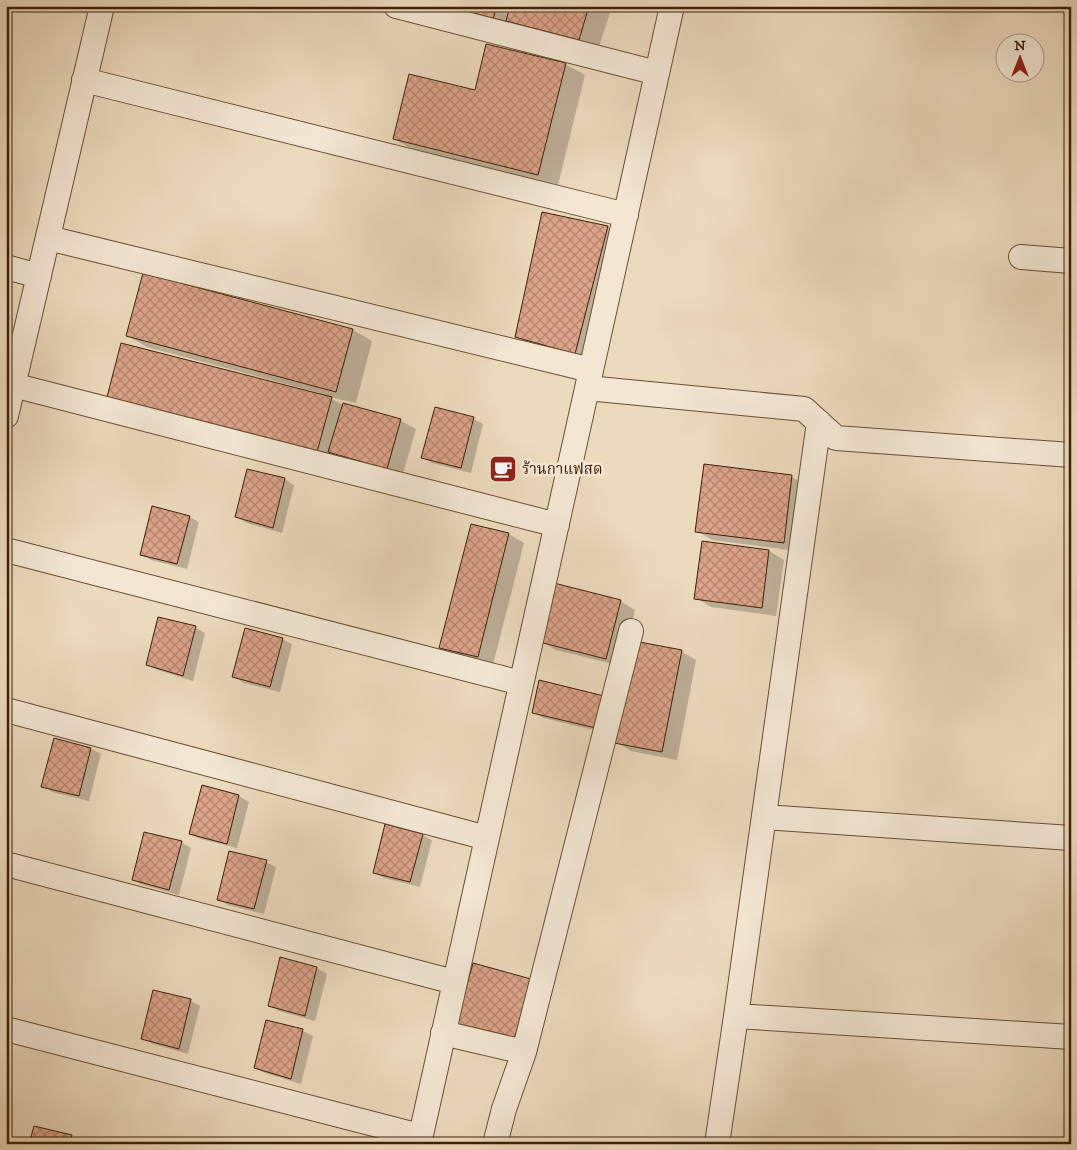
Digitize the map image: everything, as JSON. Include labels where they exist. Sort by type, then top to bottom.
[{"type":"street","points":[[6,416],[102,6]]},
{"type":"street","points":[[396,6],[657,73]]},
{"type":"street","points":[[6,1029],[420,1140],[672,6]]},
{"type":"street","points":[[84,80],[626,215]]},
{"type":"street","points":[[48,238],[589,379],[804,409],[836,438],[1071,455]]},
{"type":"street","points":[[1021,257],[1071,261]]},
{"type":"street","points":[[6,267],[39,276]]},
{"type":"street","points":[[14,386],[557,525]]},
{"type":"street","points":[[717,1144],[819,422]]},
{"type":"street","points":[[6,550],[521,683]]},
{"type":"street","points":[[496,1144],[504,1109],[524,1052],[631,631]]},
{"type":"street","points":[[6,710],[487,838]]},
{"type":"street","points":[[764,817],[1071,838]]},
{"type":"street","points":[[6,864],[454,982]]},
{"type":"street","points":[[736,1016],[1071,1037]]},
{"type":"street","points":[[444,1032],[524,1052]]},
{"type":"building","points":[[444,6],[497,6],[493,19]]},
{"type":"building","points":[[510,6],[589,6],[579,40],[506,21]]},
{"type":"building","points":[[486,44],[566,63],[538,175],[393,139],[409,74],[475,90]]},
{"type":"building","points":[[542,212],[608,226],[575,354],[515,337]]},
{"type":"building","points":[[143,273],[353,329],[336,392],[126,336]]},
{"type":"building","points":[[121,343],[332,397],[317,452],[107,397]]},
{"type":"building","points":[[343,403],[401,419],[387,469],[328,452]]},
{"type":"building","points":[[435,407],[474,417],[461,468],[421,458]]},
{"type":"building","points":[[704,464],[792,475],[784,543],[695,532]]},
{"type":"building","points":[[247,469],[285,478],[273,528],[235,517]]},
{"type":"building","points":[[152,506],[190,516],[177,564],[140,555]]},
{"type":"building","points":[[471,524],[509,533],[478,657],[439,648]]},
{"type":"building","points":[[702,541],[769,550],[762,608],[694,599]]},
{"type":"building","points":[[554,583],[621,600],[606,659],[539,642]]},
{"type":"building","points":[[158,617],[196,626],[183,676],[146,665]]},
{"type":"building","points":[[245,628],[283,638],[270,687],[232,677]]},
{"type":"building","points":[[634,641],[682,650],[662,752],[614,743]]},
{"type":"building","points":[[539,680],[604,696],[596,728],[532,713]]},
{"type":"building","points":[[54,738],[91,748],[79,796],[41,787]]},
{"type":"building","points":[[202,785],[239,795],[227,844],[189,834]]},
{"type":"building","points":[[385,824],[423,834],[410,882],[373,873]]},
{"type":"building","points":[[144,832],[182,841],[169,890],[132,880]]},
{"type":"building","points":[[229,851],[267,860],[254,909],[217,900]]},
{"type":"building","points":[[280,957],[317,967],[305,1016],[268,1006]]},
{"type":"building","points":[[473,963],[531,979],[514,1040],[456,1024]]},
{"type":"building","points":[[153,990],[191,999],[179,1049],[141,1039]]},
{"type":"building","points":[[266,1020],[303,1029],[291,1079],[254,1068]]},
{"type":"building","points":[[34,1126],[72,1135],[69,1144],[29,1144]]},
{"type":"place","name":"ร้านกาแฟสด","points":[[503,469]]}]
